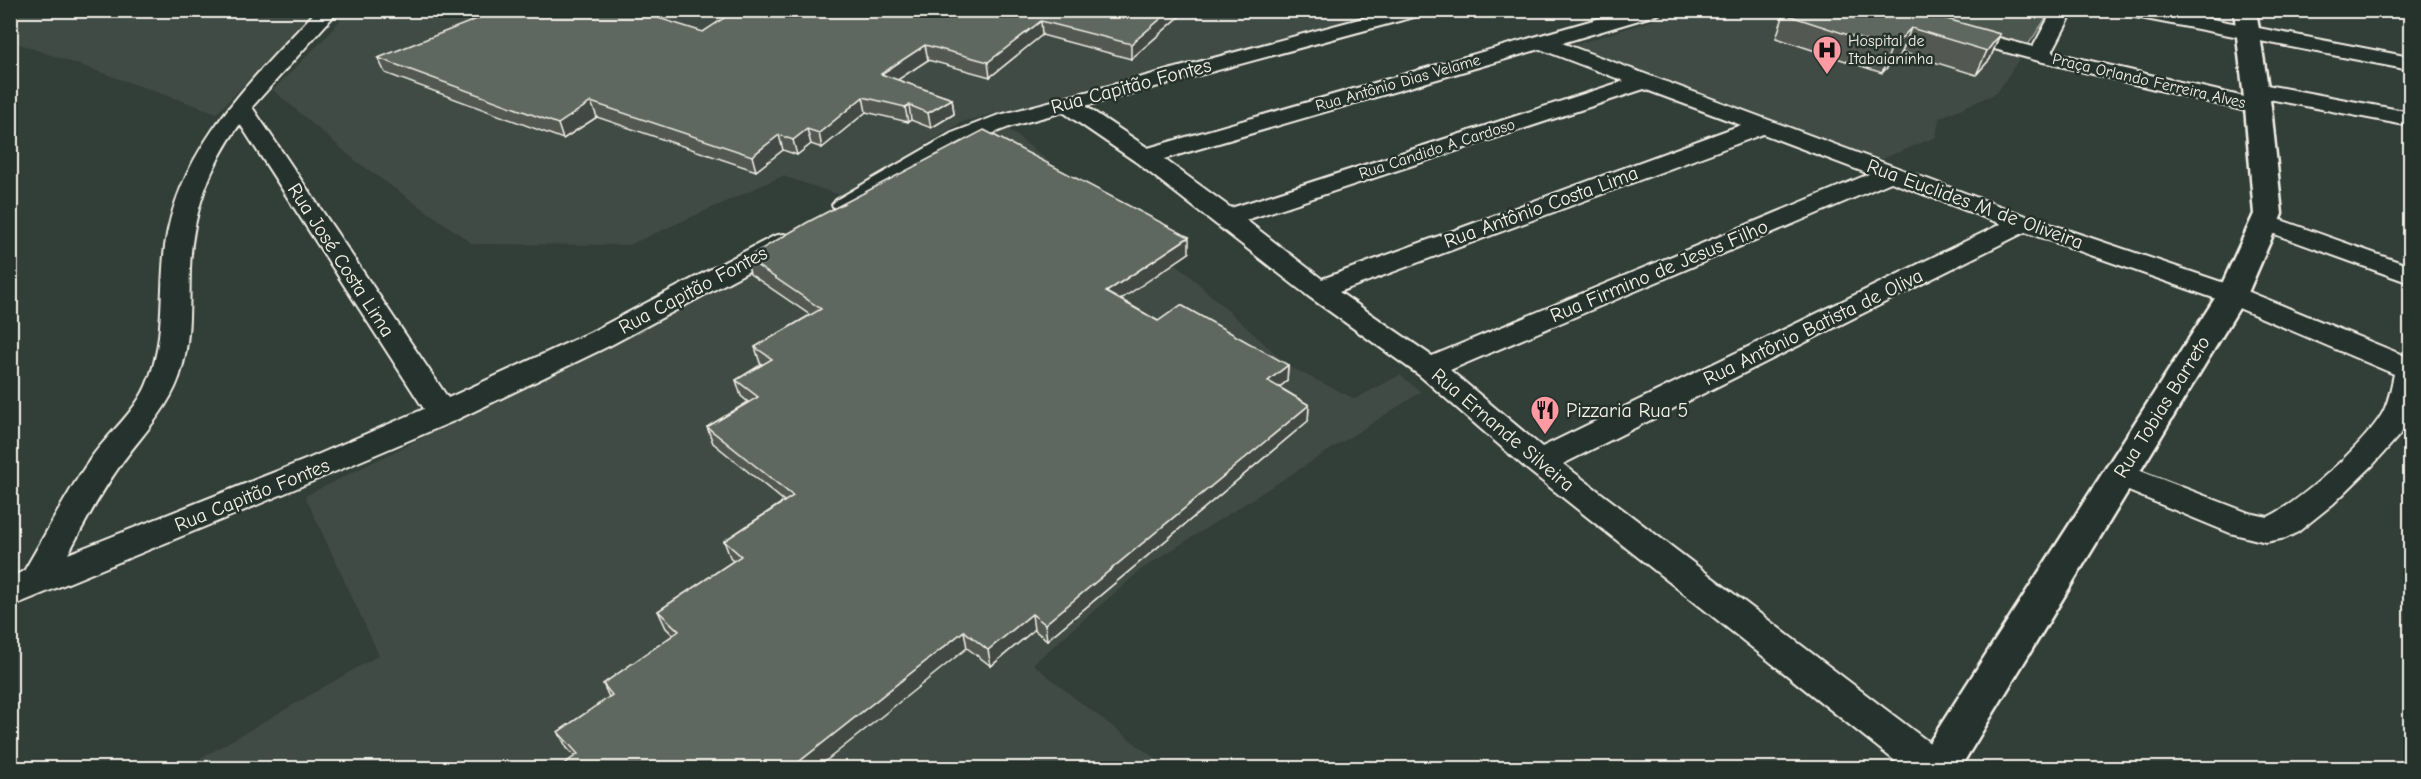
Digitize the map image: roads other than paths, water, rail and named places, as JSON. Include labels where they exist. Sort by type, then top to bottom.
[{"type":"main road","name":"Rua Tobias Barreto","points":[[1935,768],[2232,295],[2268,214],[2257,98],[2241,18]]},
{"type":"street","points":[[36,581],[102,468],[161,386],[173,336],[181,228],[195,182],[212,145],[240,106],[328,10]]},
{"type":"street","name":"Rua Capitão Fontes","points":[[10,593],[254,495],[443,414],[556,361],[701,288],[960,138],[1004,121],[1065,103],[1418,10]]},
{"type":"street","name":"Rua Antônio Dias Velame","points":[[1144,157],[1653,10]]},
{"type":"street","name":"Praça Orlando Ferreira Alves","points":[[2039,55],[2064,10]]},
{"type":"street","points":[[2130,10],[2241,18],[2410,64]]},
{"type":"street","name":"Praça Orlando Ferreira Alves","points":[[1939,28],[2039,55],[2257,98],[2410,119]]},
{"type":"street","name":"Rua Euclides M de Oliveira","points":[[1540,42],[2023,223],[2232,295],[2410,369]]},
{"type":"street","name":"Rua Candido A Cardoso","points":[[1227,218],[1646,81]]},
{"type":"street","name":"Rua Ernande Silveira","points":[[1065,103],[1144,157],[1227,218],[1318,290],[1430,368],[1539,462],[1935,768]]},
{"type":"street","name":"Rua José Costa Lima","points":[[240,106],[443,414]]},
{"type":"street","name":"Rua Antônio Costa Lima","points":[[1318,290],[1764,125]]},
{"type":"street","name":"Rua Firmino de Jesus Filho","points":[[1430,368],[1889,174]]},
{"type":"street","points":[[2264,222],[2410,275]]},
{"type":"street","name":"Rua Antônio Batista de Oliva","points":[[1539,462],[2023,223]]},
{"type":"street","points":[[2120,475],[2242,524],[2273,529],[2286,523],[2306,508],[2370,447],[2397,415],[2410,369]]},
{"type":"place","name":"Hospital de Itabaianinha","points":[[1827,76]]},
{"type":"place","name":"Pizzaria Rua 5","points":[[1545,436]]}]
